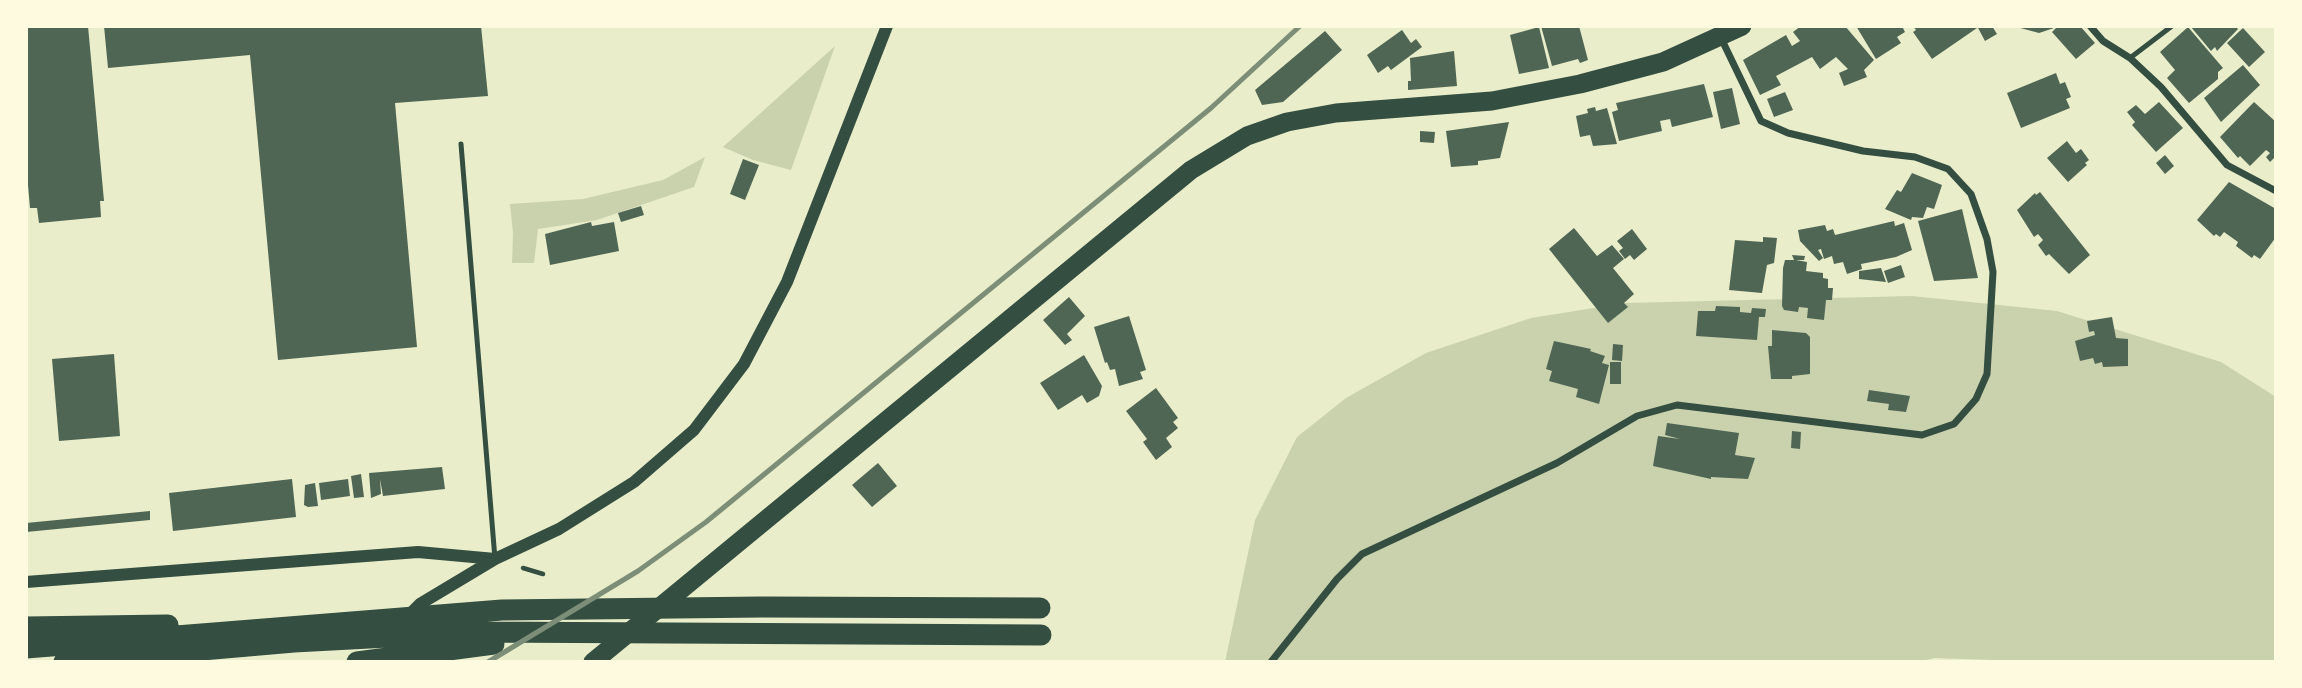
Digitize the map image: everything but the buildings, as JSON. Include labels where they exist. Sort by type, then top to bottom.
[{"type":"highway","points":[[593,662],[1191,170],[1247,136],[1287,122],[1336,113],[1492,101],[1580,85],[1663,62],[1742,26]]},
{"type":"highway","points":[[64,662],[502,610],[1041,608]]},
{"type":"highway","points":[[26,627],[82,624],[295,634]]},
{"type":"highway","points":[[357,662],[494,644],[762,631]]},
{"type":"highway","points":[[26,648],[295,634],[762,631],[1041,635]]},
{"type":"street","points":[[365,662],[420,604],[495,559],[559,529],[634,482],[694,430],[744,364],[787,282],[887,26]]},
{"type":"street","points":[[2090,26],[2103,41],[2130,58],[2161,87],[2227,165],[2276,191]]},
{"type":"street","points":[[1270,662],[1337,579],[1362,554],[1556,463],[1637,416],[1677,405],[1689,405],[1922,435],[1954,424],[1976,399],[1987,374],[1993,272],[1987,239],[1971,194],[1948,169],[1915,157],[1863,151],[1788,133],[1761,121],[1721,37]]},
{"type":"street","points":[[26,582],[418,552],[495,559]]},
{"type":"lane","points":[[2130,58],[2172,26]]},
{"type":"lane","points":[[461,144],[495,559]]},
{"type":"green space","points":[[835,46],[791,170],[753,160],[723,147]]},
{"type":"green space","points":[[705,157],[694,187],[597,220],[538,229],[534,263],[512,263],[510,204],[583,199],[663,180]]},
{"type":"green space","points":[[1912,296],[2057,311],[2221,362],[2276,397],[2276,662],[2047,662],[1935,658],[1917,662],[1225,662],[1255,520],[1297,437],[1346,398],[1426,353],[1531,318],[1625,303]]},
{"type":"railway","points":[[488,662],[638,571],[706,522],[1211,108],[1300,26]]}]
